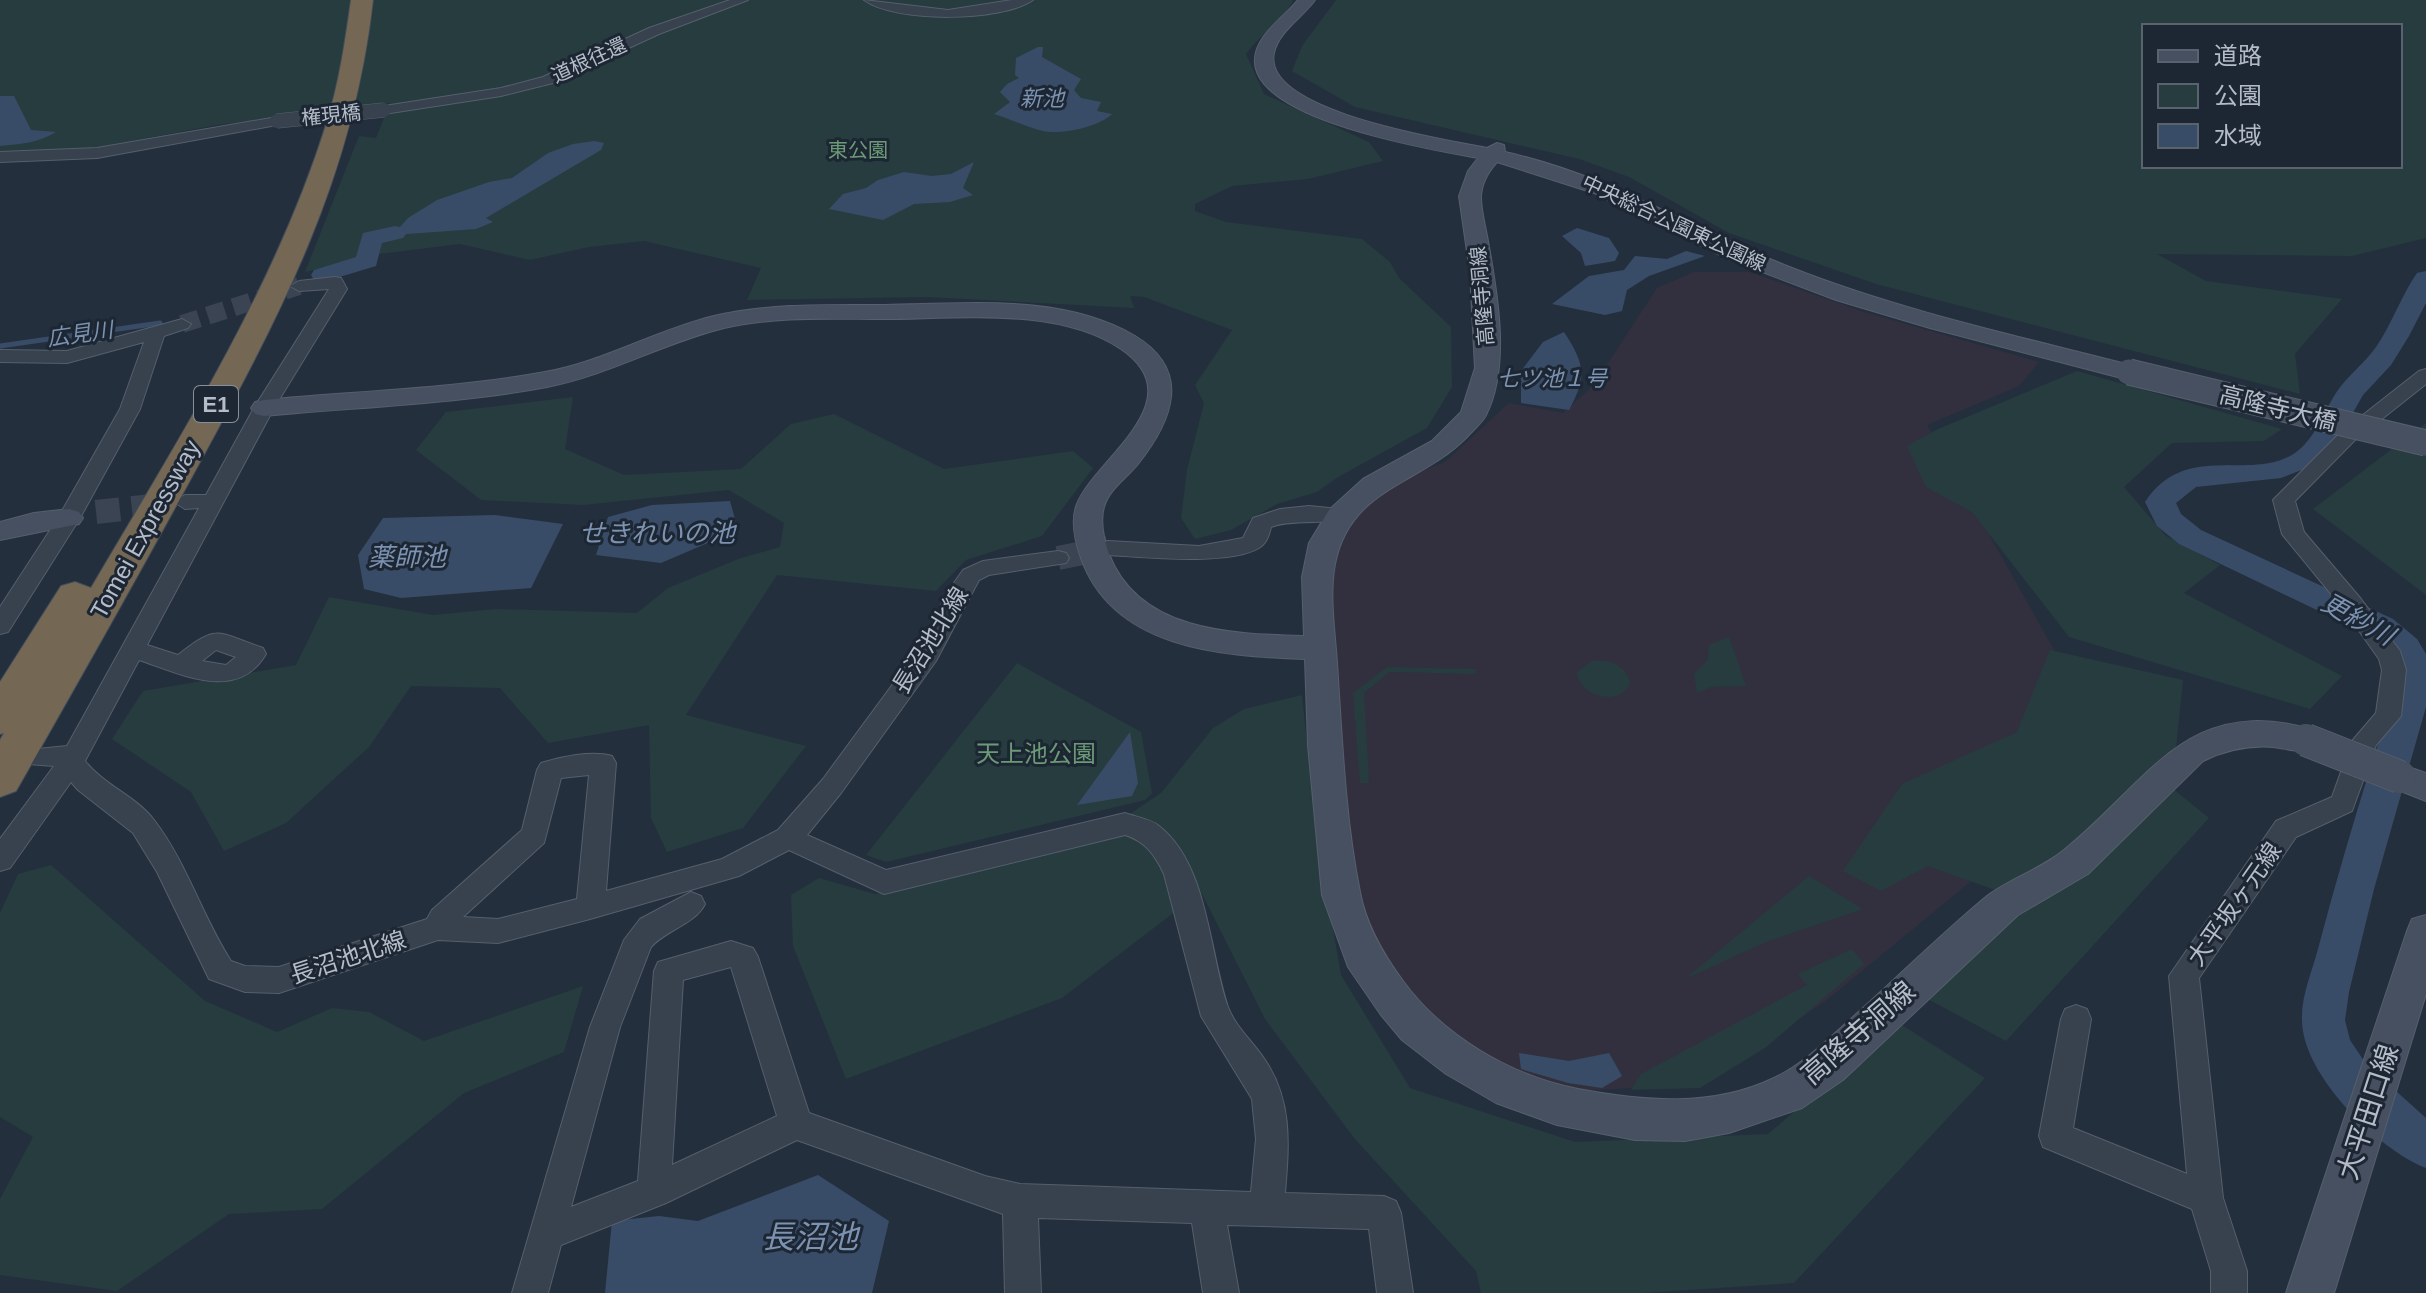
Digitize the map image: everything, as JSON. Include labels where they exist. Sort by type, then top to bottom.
[{"type":"highway","name":"Tomei Expressway","points":[[0,718],[186,405],[277,228],[314,136],[330,81],[344,0]]},
{"type":"highway","name":"Tomei Expressway","points":[[0,779],[216,403],[280,273],[332,145],[355,62],[362,0]]},
{"type":"street","name":"道根往還","points":[[384,110],[501,92],[548,80],[654,31],[742,0]]},
{"type":"street","points":[[870,0],[903,11],[926,14],[973,13],[1027,0]]},
{"type":"street","name":"中央総合公園東公園線","points":[[1307,0],[1267,45],[1264,58],[1266,72],[1285,93],[1326,114],[1358,125],[1494,152],[1584,181],[1754,262],[1864,301],[2131,367]]},
{"type":"street","points":[[1319,0],[1276,49],[1274,62],[1277,72],[1288,86],[1306,97],[1363,119],[1494,152]]},
{"type":"street","name":"権現橋","points":[[0,157],[97,153],[277,121],[384,110]]},
{"type":"street","name":"高隆寺洞線","points":[[1494,152],[1478,171],[1470,196],[1482,272],[1488,368],[1473,415],[1442,447],[1373,485],[1339,516],[1324,543],[1317,577],[1325,745],[1341,895],[1362,955],[1376,977],[1417,1027],[1461,1061],[1511,1089],[1557,1105],[1635,1120],[1685,1121],[1729,1113],[1787,1094],[1828,1066],[2005,904],[2075,863],[2191,752],[2214,739],[2272,733],[2306,740],[2413,782]]},
{"type":"street","points":[[0,860],[71,762],[264,408],[338,289],[335,282],[299,286]]},
{"type":"street","points":[[264,408],[489,387],[563,376],[717,322],[763,315],[973,312],[1079,322],[1106,331],[1146,359],[1159,373],[1161,397],[1153,424],[1092,500],[1087,520],[1094,560],[1107,587],[1154,624],[1235,645],[1322,648]]},
{"type":"street","points":[[0,356],[67,357],[182,324]]},
{"type":"street","points":[[0,626],[82,515],[130,409],[156,333]]},
{"type":"street","name":"高隆寺大橋","points":[[2131,367],[2426,432]]},
{"type":"street","name":"高隆寺大橋","points":[[2131,367],[2426,443]]},
{"type":"street","name":"大平坂ヶ元線","points":[[2229,1293],[2229,1271],[2206,1198],[2184,976],[2286,829],[2343,804],[2365,741],[2388,716],[2394,670],[2391,657],[2293,534],[2284,500],[2347,437],[2426,375]]},
{"type":"street","points":[[185,502],[213,501]]},
{"type":"street","points":[[1108,548],[1199,553],[1250,544],[1257,538],[1261,523],[1280,514],[1301,511],[1339,516]]},
{"type":"street","points":[[0,531],[82,515]]},
{"type":"street","name":"長沼池北線","points":[[71,762],[87,783],[143,825],[169,867],[220,970],[245,979],[279,980],[438,928],[498,931],[590,907],[687,892],[788,838],[832,786],[927,655],[951,612],[954,600],[971,575],[983,568],[1058,558]]},
{"type":"street","points":[[133,649],[183,663]]},
{"type":"street","points":[[37,757],[65,755],[71,762]]},
{"type":"street","points":[[438,928],[442,919],[534,835],[550,770],[603,763],[590,907]]},
{"type":"street","points":[[788,838],[884,882],[1125,824],[1150,830],[1172,855],[1217,1017],[1252,1067],[1267,1096],[1272,1124],[1267,1208]]},
{"type":"street","points":[[530,1293],[605,1027],[639,940],[687,892]]},
{"type":"street","name":"大平田口線","points":[[2310,1293],[2426,931]]},
{"type":"street","points":[[654,1191],[669,971],[731,954],[743,957],[796,1124]]},
{"type":"street","points":[[2076,1019],[2055,1136],[2206,1198]]},
{"type":"street","points":[[546,1234],[654,1191],[796,1124],[985,1193],[1020,1201],[1384,1213],[1395,1293]]},
{"type":"street","points":[[1020,1201],[1023,1293]]},
{"type":"street","points":[[1207,1208],[1221,1293]]},
{"type":"shaded area","points":[[1694,272],[1749,272],[1864,312],[2039,362],[2019,386],[1927,425],[2117,761],[1828,999],[1707,1083],[1569,1092],[1458,1052],[1353,921],[1325,588],[1348,525],[1396,481],[1445,462],[1509,403],[1563,413],[1593,386],[1657,288]]},
{"type":"green space","name":"東公園","points":[[0,0],[1293,0],[1284,14],[1246,54],[1264,94],[1369,142],[1383,161],[1308,179],[1232,186],[1195,204],[1195,211],[1226,222],[1362,239],[1390,262],[1399,278],[1451,327],[1452,387],[1427,428],[1338,477],[1317,492],[1277,504],[1231,530],[1195,539],[1181,518],[1187,470],[1204,403],[1195,385],[1232,330],[1144,297],[1130,296],[1134,308],[926,297],[747,300],[761,268],[644,241],[589,247],[530,260],[460,244],[379,254],[315,279],[319,269],[305,272],[359,136],[376,138],[390,103],[217,125],[94,148],[0,152]]},
{"type":"green space","points":[[1336,0],[2426,0],[2426,238],[2352,256],[2157,254],[2206,281],[2342,299],[2295,354],[2300,394],[1876,284],[1729,233],[1629,177],[1579,159],[1355,107],[1292,71],[1302,46]]},
{"type":"green space","points":[[2077,371],[2282,429],[2264,441],[2172,443],[2124,487],[2166,536],[2220,565],[2184,593],[2342,676],[2310,709],[2069,637],[1972,512],[1926,487],[1907,446],[1938,429]]},
{"type":"green space","points":[[573,397],[565,449],[624,475],[741,469],[791,424],[834,414],[944,469],[1073,451],[1093,468],[1042,536],[966,560],[936,591],[777,575],[686,715],[806,746],[743,828],[667,852],[651,818],[649,725],[548,743],[500,688],[411,686],[369,747],[286,823],[224,851],[191,792],[112,739],[143,691],[296,665],[329,597],[433,615],[495,609],[637,613],[668,588],[738,559],[780,547],[784,523],[729,490],[583,505],[481,500],[416,450],[446,412]]},
{"type":"green space","points":[[2426,423],[2426,595],[2313,509]]},
{"type":"green space","points":[[1729,637],[1746,686],[1711,687],[1697,693],[1694,674],[1708,660],[1709,645]]},
{"type":"green space","points":[[2050,650],[2183,680],[2172,788],[2209,818],[2006,1041],[1922,996],[2020,899],[1928,866],[1881,891],[1843,871],[1902,784],[2017,732]]},
{"type":"green space","points":[[1592,661],[1610,662],[1620,667],[1630,682],[1626,690],[1610,697],[1585,688],[1577,672]]},
{"type":"green space","name":"天上池公園","points":[[1017,663],[1141,732],[1152,793],[1145,800],[886,862],[866,855]]},
{"type":"green space","points":[[1387,667],[1476,669],[1476,674],[1389,672],[1364,693],[1369,783],[1360,783],[1353,693]]},
{"type":"green space","points":[[1302,695],[1317,837],[1341,975],[1410,1088],[1575,1142],[1768,1134],[1899,1023],[1985,1078],[1794,1283],[1643,1293],[1481,1293],[1476,1271],[1354,1138],[1265,1019],[1201,892],[1062,998],[846,1079],[793,946],[791,895],[819,878],[875,894],[1088,842],[1161,793],[1213,728],[1244,709]]},
{"type":"green space","points":[[51,865],[205,1001],[277,1032],[332,1008],[369,1012],[424,1041],[583,986],[564,1052],[464,1093],[322,1209],[229,1214],[117,1291],[0,1275],[0,1199],[33,1137],[0,1117],[0,913],[18,874]]},
{"type":"green space","points":[[1809,876],[1863,909],[1768,941],[1685,979]]},
{"type":"green space","points":[[1852,949],[1864,964],[1765,1048],[1700,1088],[1631,1090],[1641,1074],[1807,985],[1798,974]]},
{"type":"water","name":"新池","points":[[1043,47],[1042,57],[1081,79],[1074,90],[1081,98],[1101,102],[1097,111],[1112,114],[1089,126],[1051,132],[994,114],[1010,102],[1000,92],[1019,78],[1015,75],[1016,58]]},
{"type":"water","points":[[0,96],[14,96],[31,130],[56,132],[36,141],[0,146]]},
{"type":"water","points":[[594,141],[604,143],[601,150],[486,218],[493,222],[476,229],[393,235],[408,218],[437,200],[489,182],[512,178],[548,153]]},
{"type":"water","points":[[974,162],[963,188],[973,195],[950,202],[914,204],[883,220],[829,209],[843,194],[866,188],[878,180],[904,172],[932,176],[951,174]]},
{"type":"water","points":[[1577,228],[1609,238],[1619,253],[1615,261],[1585,266],[1581,253],[1562,236]]},
{"type":"water","points":[[1686,251],[1705,256],[1649,276],[1627,290],[1622,311],[1605,315],[1552,304],[1589,276],[1624,270],[1635,256],[1667,259]]},
{"type":"water","name":"七ツ池１号","points":[[1564,332],[1580,362],[1581,371],[1579,388],[1569,410],[1521,403],[1521,371],[1543,342]]},
{"type":"water","name":"せきれいの池","points":[[730,501],[738,530],[661,563],[596,555],[608,517],[652,505]]},
{"type":"water","name":"薬師池","points":[[495,515],[563,524],[531,588],[401,598],[364,589],[358,555],[383,518]]},
{"type":"water","points":[[1130,732],[1138,783],[1132,796],[1077,805]]},
{"type":"water","points":[[1519,1053],[1569,1061],[1609,1053],[1622,1076],[1602,1088],[1568,1083],[1521,1069]]},
{"type":"water","name":"長沼池","points":[[818,1175],[889,1221],[872,1293],[605,1293],[612,1221],[659,1216],[698,1221]]},
{"type":"waterway","name":"広見川","points":[[323,275],[367,261],[371,238],[395,233]]},
{"type":"waterway","name":"更紗川","points":[[2426,278],[2385,354],[2351,391],[2322,441],[2307,458],[2281,469],[2185,480],[2171,489],[2160,502],[2168,519],[2190,537],[2381,627],[2404,647],[2412,661],[2413,692],[2354,889],[2327,992],[2323,1020],[2329,1045],[2350,1079],[2380,1109],[2426,1146]]},
{"type":"waterway","name":"広見川","points":[[0,346],[160,323]]},
{"type":"tunnel","points":[[182,324],[299,286]]},
{"type":"tunnel","points":[[96,512],[169,504]]},
{"type":"tunnel","points":[[1058,558],[1108,548]]}]
